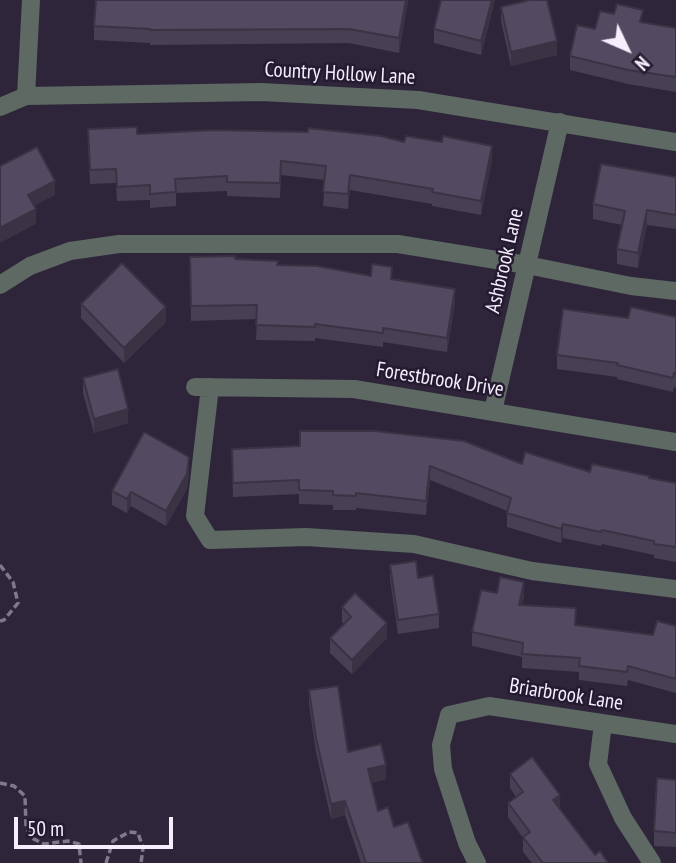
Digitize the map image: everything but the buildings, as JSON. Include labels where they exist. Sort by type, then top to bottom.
[{"type":"street","points":[[26,96],[31,0]]},
{"type":"street","name":"Country Hollow Lane","points":[[0,107],[26,96],[261,92],[418,100],[676,142]]},
{"type":"street","name":"Ashbrook Lane","points":[[493,411],[560,122]]},
{"type":"street","points":[[0,285],[30,267],[70,251],[119,244],[398,244],[527,265],[631,286],[676,291]]},
{"type":"street","name":"Forestbrook Drive","points":[[676,442],[354,389],[202,387],[195,516],[210,540],[306,537],[414,544],[532,571],[676,589]]},
{"type":"street","name":"Briarbrook Lane","points":[[477,863],[467,844],[443,769],[441,745],[450,715],[489,706],[676,734]]},
{"type":"street","points":[[603,724],[598,764],[623,818],[652,863]]},
{"type":"path","points":[[0,621],[4,620],[18,603],[13,582],[1,564]]},
{"type":"path","points":[[0,783],[14,786],[25,796],[26,827],[32,838],[44,844],[68,841],[79,844],[82,863]]},
{"type":"path","points":[[106,863],[113,841],[129,832],[138,833],[143,848],[141,863]]}]
